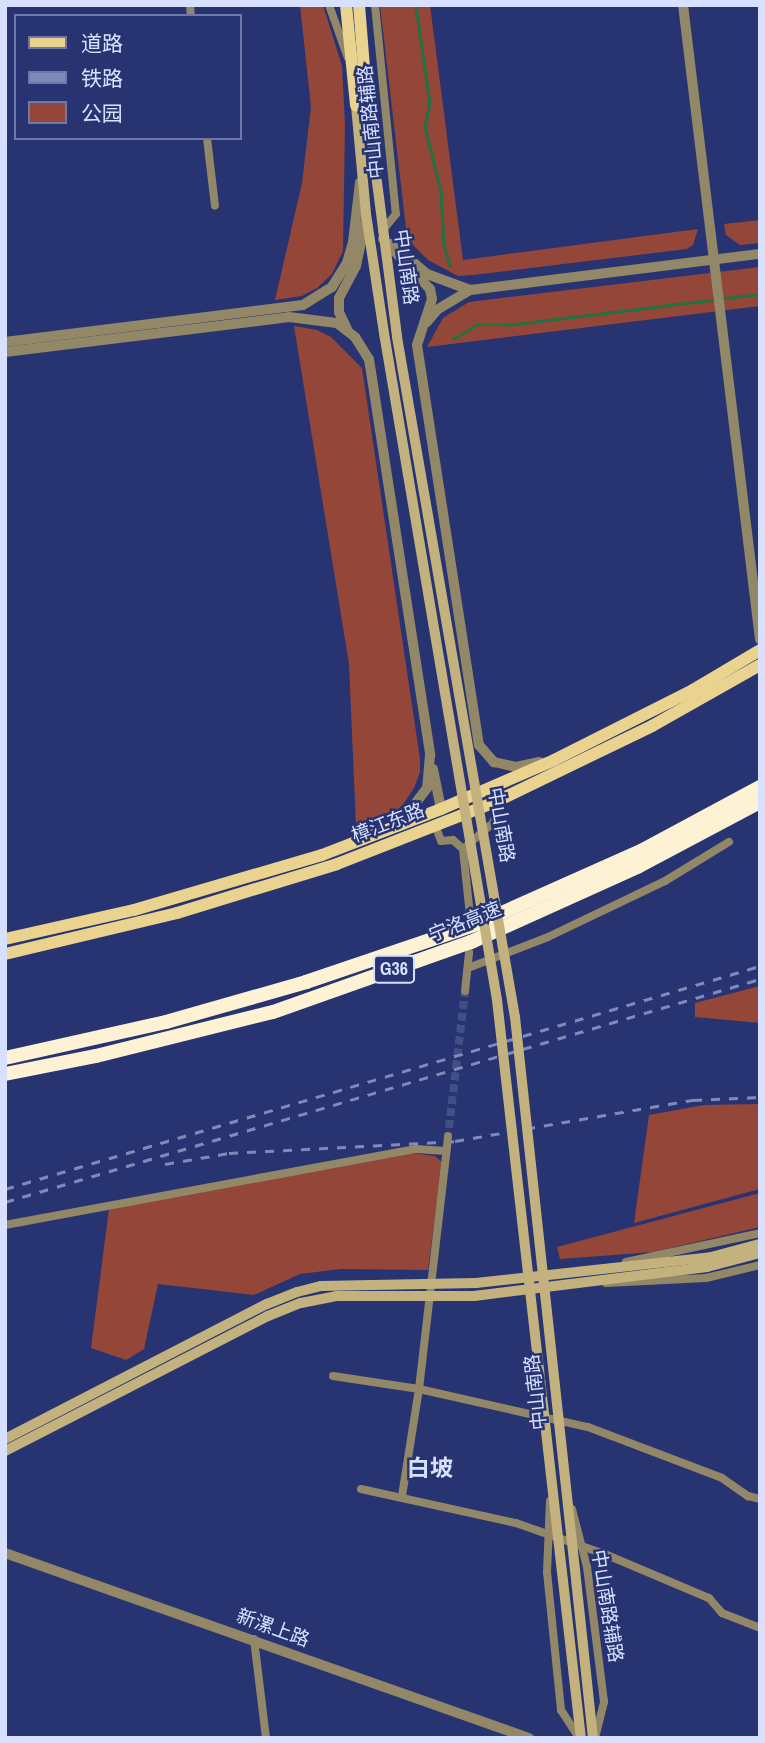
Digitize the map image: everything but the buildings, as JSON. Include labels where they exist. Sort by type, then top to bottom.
[{"type":"highway","name":"宁洛高速","points":[[5,1058],[166,1023],[306,982],[477,925],[643,850],[760,787]]},
{"type":"highway","name":"宁洛高速","points":[[5,1074],[96,1056],[273,1012],[471,942],[639,866],[760,802]]},
{"type":"main road","name":"中山南路","points":[[346,5],[352,68],[361,106],[397,337],[515,1017],[594,1738]]},
{"type":"main road","name":"中山南路","points":[[359,5],[362,167],[366,214],[497,1000],[580,1738]]},
{"type":"main road","name":"樟江东路","points":[[5,939],[134,910],[323,855],[441,809],[554,760],[693,690],[760,650]]},
{"type":"main road","name":"樟江东路","points":[[5,954],[177,913],[337,864],[495,802],[652,726],[760,665]]},
{"type":"main road","points":[[578,1277],[711,1257],[760,1244]]},
{"type":"main road","points":[[5,1451],[268,1316],[301,1303],[337,1296],[429,1290],[476,1283],[707,1268],[760,1253]]},
{"type":"main road","points":[[5,1439],[267,1304],[297,1292],[321,1286],[429,1290]]},
{"type":"street","name":"中山南路辅路","points":[[329,5],[352,68]]},
{"type":"street","name":"中山南路辅路","points":[[375,5],[396,214],[382,235]]},
{"type":"street","points":[[683,5],[760,639]]},
{"type":"street","points":[[206,140],[215,206]]},
{"type":"street","points":[[5,342],[303,305],[332,287],[347,263],[353,242],[362,167]]},
{"type":"street","points":[[366,214],[356,266],[338,299],[339,312],[348,331],[369,359],[430,755],[441,809]]},
{"type":"street","points":[[382,235],[427,274],[447,284],[470,290],[760,254]]},
{"type":"street","points":[[382,235],[430,289],[432,299],[417,345],[479,745],[494,762],[516,767],[554,760]]},
{"type":"street","points":[[421,328],[437,310],[470,290]]},
{"type":"street","points":[[5,352],[289,317],[337,323],[348,331]]},
{"type":"street","points":[[399,825],[427,788],[430,755]]},
{"type":"street","points":[[463,849],[493,823],[496,815],[495,802]]},
{"type":"street","points":[[435,825],[442,841],[453,840],[463,849],[470,915]]},
{"type":"street","points":[[468,968],[548,937],[664,881],[729,842]]},
{"type":"street","points":[[466,992],[469,952]]},
{"type":"street","points":[[402,1496],[419,1389],[449,1132]]},
{"type":"street","points":[[5,1225],[416,1149],[446,1149]]},
{"type":"street","points":[[578,1277],[760,1233]]},
{"type":"street","points":[[578,1277],[623,1284],[706,1278],[760,1265]]},
{"type":"street","points":[[333,1376],[419,1389],[588,1427],[722,1478],[748,1496],[760,1499]]},
{"type":"street","name":"中山南路辅路","points":[[565,1480],[587,1567],[604,1702],[594,1738]]},
{"type":"street","points":[[551,1481],[547,1572],[561,1710],[580,1738]]},
{"type":"street","points":[[361,1489],[516,1522],[607,1555],[709,1598],[722,1613],[760,1628]]},
{"type":"street","name":"新漯上路","points":[[5,1553],[529,1738]]},
{"type":"street","points":[[254,1639],[266,1738]]},
{"type":"green space","points":[[300,5],[323,5],[342,66],[345,125],[343,251],[332,274],[317,288],[302,296],[275,300],[302,183],[311,107]]},
{"type":"green space","points":[[380,5],[430,5],[463,260],[698,229],[693,245],[687,249],[458,276],[428,260],[413,245],[406,228]]},
{"type":"green space","points":[[760,220],[760,243],[740,245],[726,235],[724,224]]},
{"type":"green space","points":[[760,267],[760,306],[427,347],[443,318],[469,302]]},
{"type":"green space","points":[[294,326],[317,330],[331,337],[362,368],[420,759],[420,772],[414,788],[394,814],[356,826],[349,664]]},
{"type":"green space","points":[[760,986],[760,1023],[695,1017],[695,1003]]},
{"type":"green space","points":[[760,1104],[760,1189],[634,1223],[649,1115],[704,1105]]},
{"type":"green space","points":[[412,1153],[435,1156],[442,1162],[428,1270],[341,1269],[300,1274],[254,1295],[158,1284],[144,1349],[126,1360],[91,1348],[109,1209]]},
{"type":"green space","points":[[760,1193],[760,1227],[653,1252],[560,1259],[557,1247]]},
{"type":"waterway","points":[[416,5],[430,103],[425,126],[441,191],[444,245],[450,266]]},
{"type":"waterway","points":[[453,339],[476,325],[507,325],[760,294]]},
{"type":"tunnel","points":[[449,1128],[465,991]]},
{"type":"railway","points":[[5,1189],[760,966]]},
{"type":"railway","points":[[5,1202],[760,979]]},
{"type":"railway","points":[[165,1164],[229,1153],[455,1141],[693,1100],[760,1097]]},
{"type":"district","name":"白坡","points":[[430,1468]]}]
